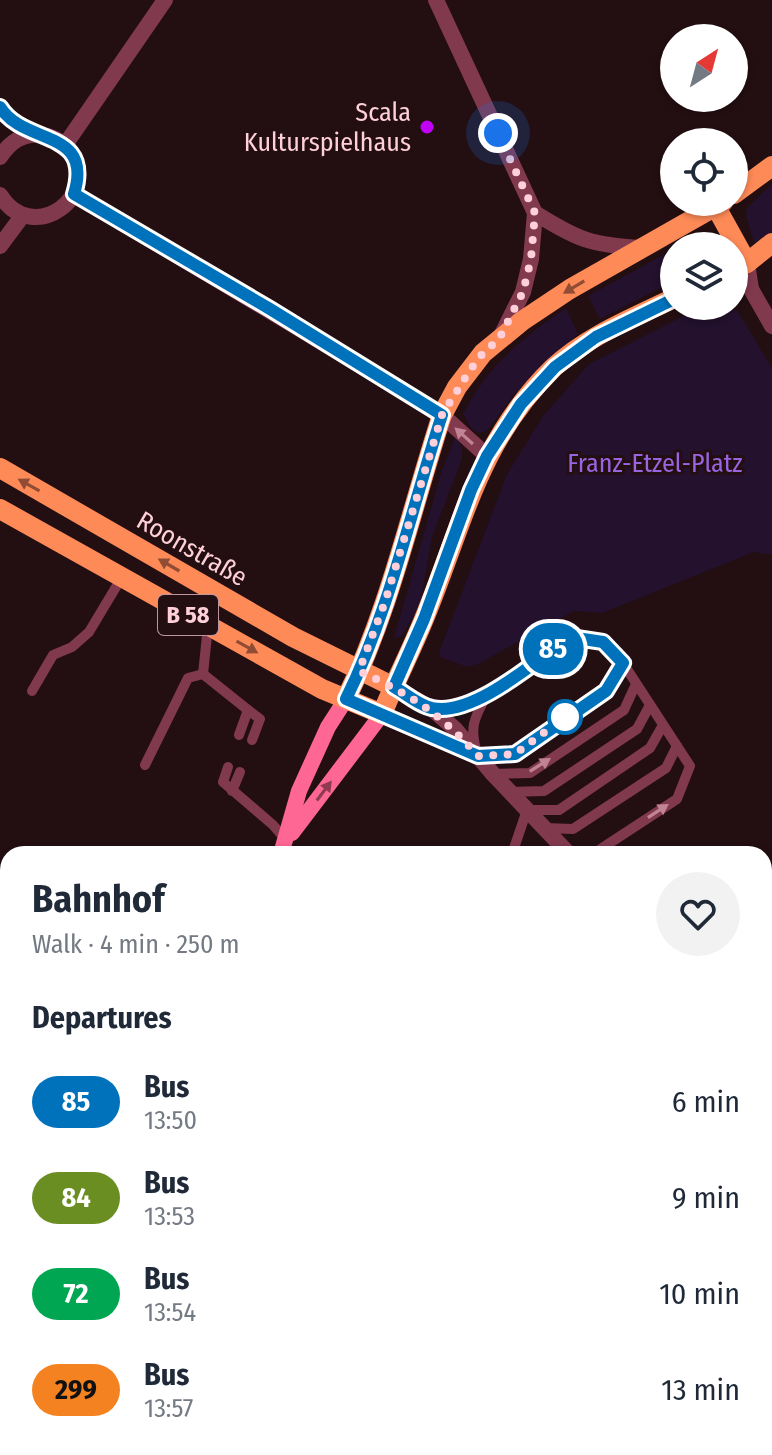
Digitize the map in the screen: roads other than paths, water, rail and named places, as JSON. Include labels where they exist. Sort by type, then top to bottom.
[{"type":"main road","points":[[748,184],[772,166]]},
{"type":"main road","points":[[284,846],[299,791],[328,727],[359,671],[385,602],[442,415],[474,364],[499,339],[570,289],[698,216]]},
{"type":"main road","points":[[748,261],[772,243]]},
{"type":"main road","points":[[285,846],[382,714],[424,619],[471,490],[487,456],[521,404],[555,367],[596,337],[660,305]]},
{"type":"main road","name":"Roonstraße","points":[[0,468],[293,637],[394,687]]},
{"type":"main road","name":"B 58","points":[[0,509],[322,689],[382,714]]},
{"type":"street","points":[[65,145],[165,0]]},
{"type":"street","points":[[436,0],[535,213],[531,259],[523,292],[499,339]]},
{"type":"street","points":[[0,107],[4,114],[33,134]]},
{"type":"street","points":[[0,157],[7,146],[19,137],[44,135],[65,145],[73,156],[78,181],[74,194],[58,211],[47,216],[23,215],[2,204]]},
{"type":"street","points":[[74,194],[442,415],[487,456]]},
{"type":"street","points":[[535,213],[572,236],[601,246],[642,248]]},
{"type":"street","points":[[0,246],[23,215]]},
{"type":"street","points":[[748,282],[772,326]]},
{"type":"street","points":[[394,687],[431,708],[455,729],[561,846]]},
{"type":"street","points":[[382,714],[478,756]]},
{"type":"lane","points":[[32,691],[53,655],[72,647],[89,632],[122,577]]},
{"type":"lane","points":[[203,674],[208,626]]},
{"type":"lane","points":[[431,708],[455,708],[488,694],[570,637],[603,642],[623,663],[690,766],[677,799],[605,846]]},
{"type":"lane","points":[[488,694],[478,711],[471,736],[478,756],[515,754],[606,691],[623,663]]},
{"type":"lane","points":[[203,674],[260,719],[252,740]]},
{"type":"lane","points":[[145,765],[188,678],[203,674]]},
{"type":"lane","points":[[493,774],[530,773],[624,710],[636,684]]},
{"type":"lane","points":[[510,792],[544,791],[637,729],[650,705]]},
{"type":"lane","points":[[239,735],[248,710]]},
{"type":"lane","points":[[515,846],[527,810],[559,810],[650,748],[663,725]]},
{"type":"lane","points":[[544,828],[573,829],[666,768],[677,746]]},
{"type":"lane","points":[[228,767],[223,782],[273,825],[284,846]]},
{"type":"lane","points":[[232,791],[240,772]]},
{"type":"place","name":"Scala Kulturspielhaus","points":[[427,127]]},
{"type":"park label","name":"Franz-Etzel-Platz","points":[[655,463]]}]
